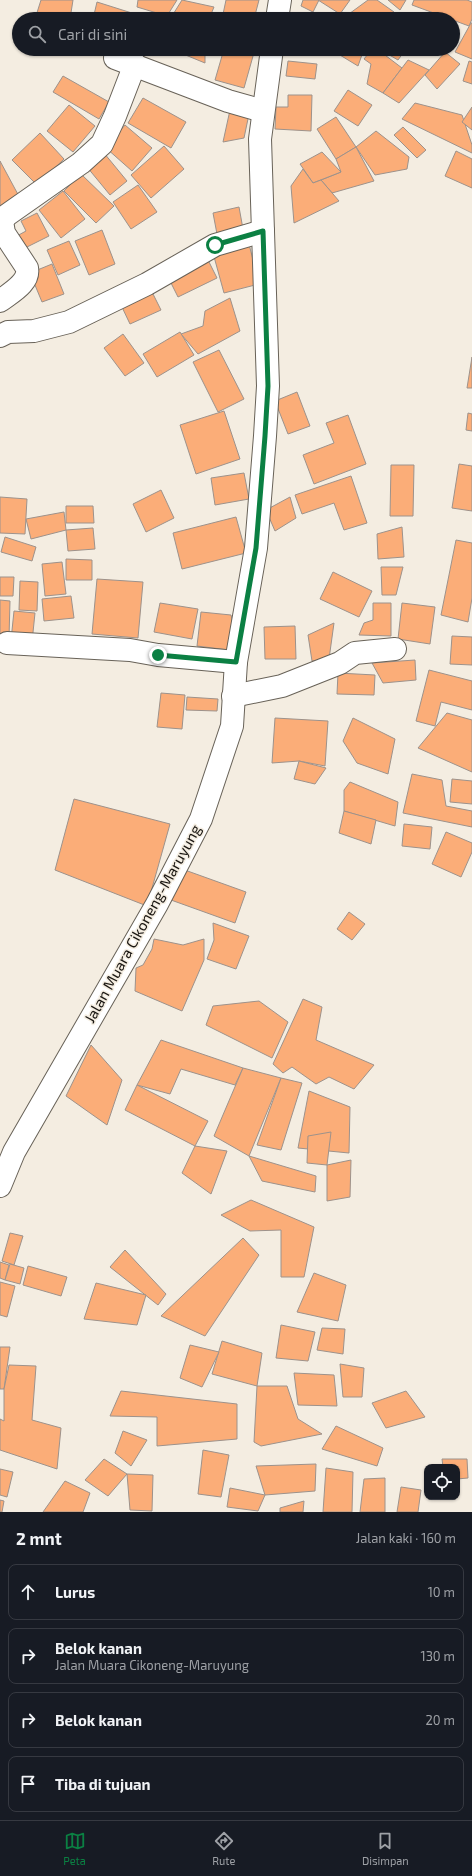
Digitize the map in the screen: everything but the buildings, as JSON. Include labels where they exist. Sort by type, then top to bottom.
[{"type":"street","points":[[278,12],[280,0]]},
{"type":"street","name":"Jalan Muara Cikoneng-Maruyung","points":[[0,1186],[14,1152],[157,904],[201,819],[232,726],[236,662],[256,548],[268,386],[260,139],[271,56]]},
{"type":"street","points":[[115,58],[135,64],[228,101],[263,111]]},
{"type":"street","points":[[0,301],[24,281],[28,273],[27,268],[4,233],[2,222],[7,215],[81,163],[102,144],[135,64]]},
{"type":"street","points":[[0,336],[8,332],[34,331],[69,322],[147,284],[215,245],[263,231]]},
{"type":"street","points":[[7,642],[130,650],[158,655],[236,662]]},
{"type":"street","points":[[234,696],[282,686],[340,663],[355,653],[395,649]]},
{"type":"route","points":[[158,655],[236,662],[256,548],[268,386],[263,231],[215,245]]}]
